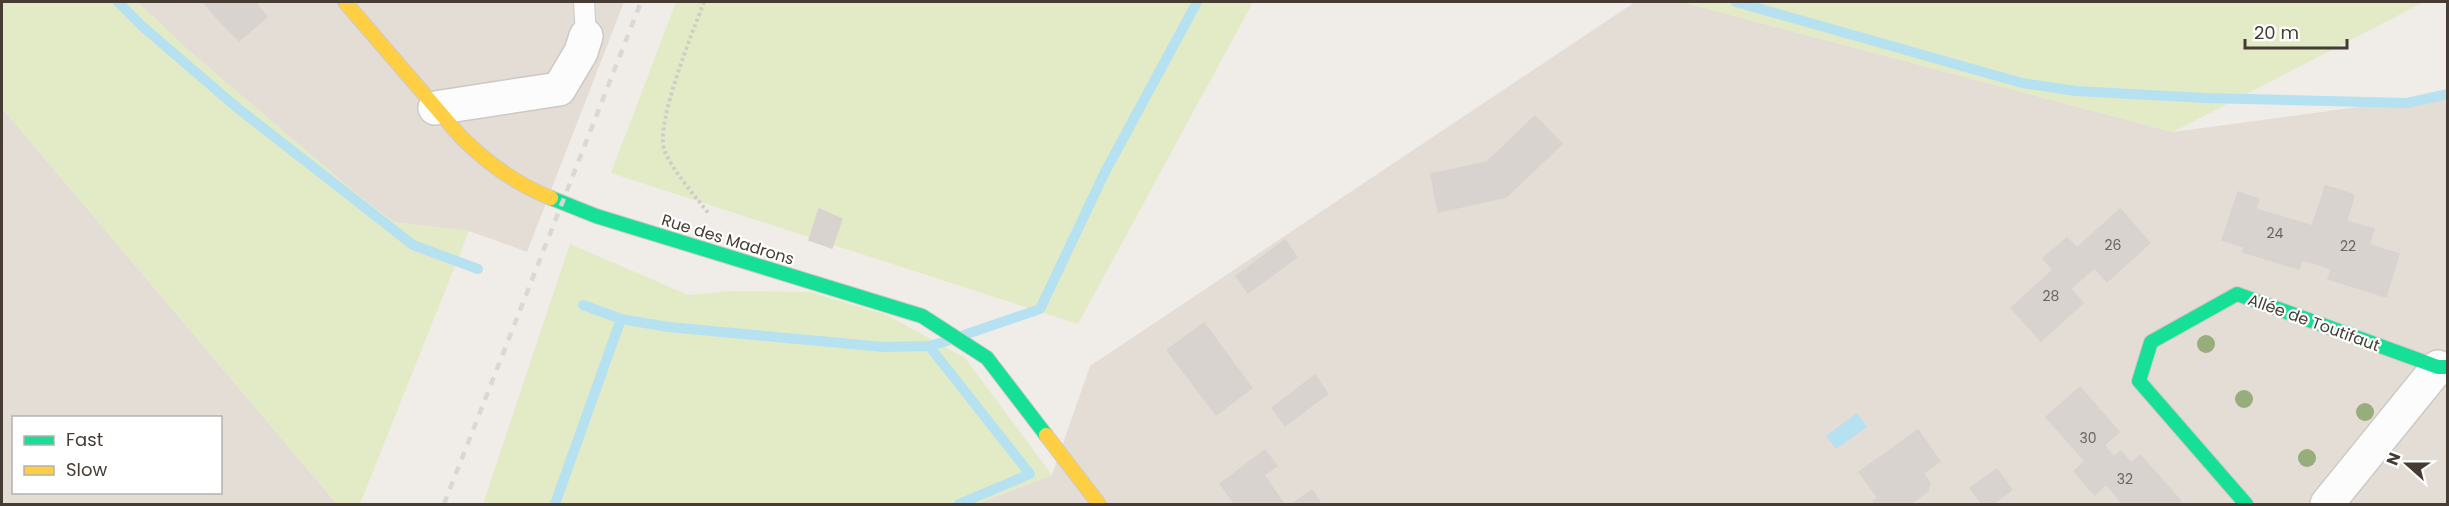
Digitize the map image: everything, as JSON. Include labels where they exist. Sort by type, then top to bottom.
[{"type":"street","name":"Rue des Madrons","points":[[345,2],[435,108],[480,156],[512,179],[537,192],[596,216],[922,316],[987,358],[1099,504]]},
{"type":"street","points":[[435,108],[559,89],[581,52],[586,36]]},
{"type":"street","name":"Allée de Toutifaut","points":[[2246,504],[2139,381],[2151,342],[2237,294],[2443,367],[2327,504]]},
{"type":"lane","points":[[584,2],[586,36]]},
{"type":"path","points":[[704,2],[680,66],[663,134],[664,150],[681,177],[711,216],[735,258]]},
{"type":"shaded area","points":[[137,2],[624,2],[527,252],[469,231],[394,222],[358,195],[187,49]]},
{"type":"shaded area","points":[[1635,2],[1682,2],[2173,132],[2447,95],[2447,504],[976,504],[1052,475],[1090,366]]},
{"type":"shaded area","points":[[2,108],[337,504],[2,504]]},
{"type":"green space","points":[[2,2],[137,2],[187,49],[358,195],[394,222],[469,231],[360,504],[337,504],[2,108]]},
{"type":"green space","points":[[676,2],[1253,2],[1078,324],[611,173]]},
{"type":"green space","points":[[1682,2],[2424,2],[2173,132]]},
{"type":"green space","points":[[570,244],[688,295],[731,291],[810,292],[887,315],[965,358],[1052,475],[976,504],[483,504]]},
{"type":"water","points":[[1857,413],[1867,427],[1836,449],[1826,436]]},
{"type":"building","points":[[204,2],[231,2],[215,16]]},
{"type":"building","points":[[231,2],[255,2],[267,17],[239,41],[215,16]]},
{"type":"building","points":[[1535,116],[1562,144],[1506,197],[1438,212],[1431,174],[1487,162]]},
{"type":"building","points":[[2325,186],[2340,190],[2337,198],[2323,194]]},
{"type":"building","points":[[2340,190],[2354,195],[2352,203],[2337,198]]},
{"type":"building","points":[[2238,192],[2259,199],[2256,209],[2312,226],[2323,194],[2337,198],[2321,250],[2307,245],[2299,269],[2243,252],[2244,247],[2222,240]]},
{"type":"building","points":[[2337,198],[2352,203],[2342,236],[2399,254],[2386,297],[2328,279],[2336,254],[2321,250]]},
{"type":"building","points":[[819,209],[842,219],[832,248],[809,240]]},
{"type":"building","points":[[2120,209],[2150,243],[2107,282],[2089,262],[2077,273],[2055,248],[2067,238],[2077,248]]},
{"type":"building","points":[[2346,221],[2374,229],[2369,245],[2342,236]]},
{"type":"building","points":[[1285,240],[1297,257],[1248,293],[1236,276]]},
{"type":"building","points":[[2307,245],[2321,250],[2317,264],[2302,260]]},
{"type":"building","points":[[2055,248],[2077,273],[2065,282],[2083,303],[2041,341],[2011,308],[2053,270],[2043,258]]},
{"type":"building","points":[[2321,250],[2336,254],[2331,269],[2317,264]]},
{"type":"building","points":[[2089,262],[2094,268],[2082,279],[2077,273]]},
{"type":"building","points":[[2077,273],[2082,279],[2070,289],[2065,282]]},
{"type":"building","points":[[1204,323],[1252,388],[1216,415],[1167,350]]},
{"type":"building","points":[[1315,375],[1328,394],[1315,403],[1302,385]]},
{"type":"building","points":[[1302,385],[1315,403],[1285,426],[1272,408]]},
{"type":"building","points":[[2080,387],[2119,432],[2098,451],[2108,462],[2084,483],[2074,471],[2085,461],[2046,417]]},
{"type":"building","points":[[1918,430],[1940,461],[1902,489],[1912,503],[1876,504],[1873,501],[1878,498],[1859,472]]},
{"type":"building","points":[[2104,445],[2114,457],[2108,462],[2098,451]]},
{"type":"building","points":[[1265,450],[1277,466],[1264,475],[1284,504],[1235,504],[1220,484]]},
{"type":"building","points":[[2121,451],[2131,463],[2118,474],[2108,462]]},
{"type":"building","points":[[2140,455],[2181,501],[2178,504],[2123,504],[2106,484],[2095,495],[2084,483],[2108,462],[2118,474]]},
{"type":"building","points":[[1997,469],[2012,490],[1993,504],[1982,504],[1970,488]]},
{"type":"building","points":[[1923,473],[1930,483],[1928,491],[1912,503],[1902,489]]},
{"type":"building","points":[[1312,490],[1320,502],[1318,504],[1292,504]]},
{"type":"waterway","points":[[118,2],[142,26],[235,106],[413,245],[478,269]]},
{"type":"waterway","points":[[964,335],[1040,309],[1105,172],[1197,2]]},
{"type":"waterway","points":[[1736,2],[2022,83],[2076,91],[2205,98],[2407,103],[2448,94]]},
{"type":"waterway","points":[[583,305],[621,319],[668,327],[884,347],[929,346],[947,341]]},
{"type":"waterway","points":[[555,504],[621,319]]},
{"type":"waterway","points":[[929,346],[1030,474],[959,504]]},
{"type":"railway","points":[[444,504],[641,2]]},
{"type":"traffic: fast","points":[[551,198],[596,216],[922,316],[987,358],[1046,435]]},
{"type":"traffic: fast","points":[[2246,504],[2139,381],[2151,342],[2237,294],[2438,367],[2448,367]]},
{"type":"traffic: slow","points":[[345,2],[471,147],[514,179],[551,198]]},
{"type":"traffic: slow","points":[[1046,435],[1099,504]]}]
